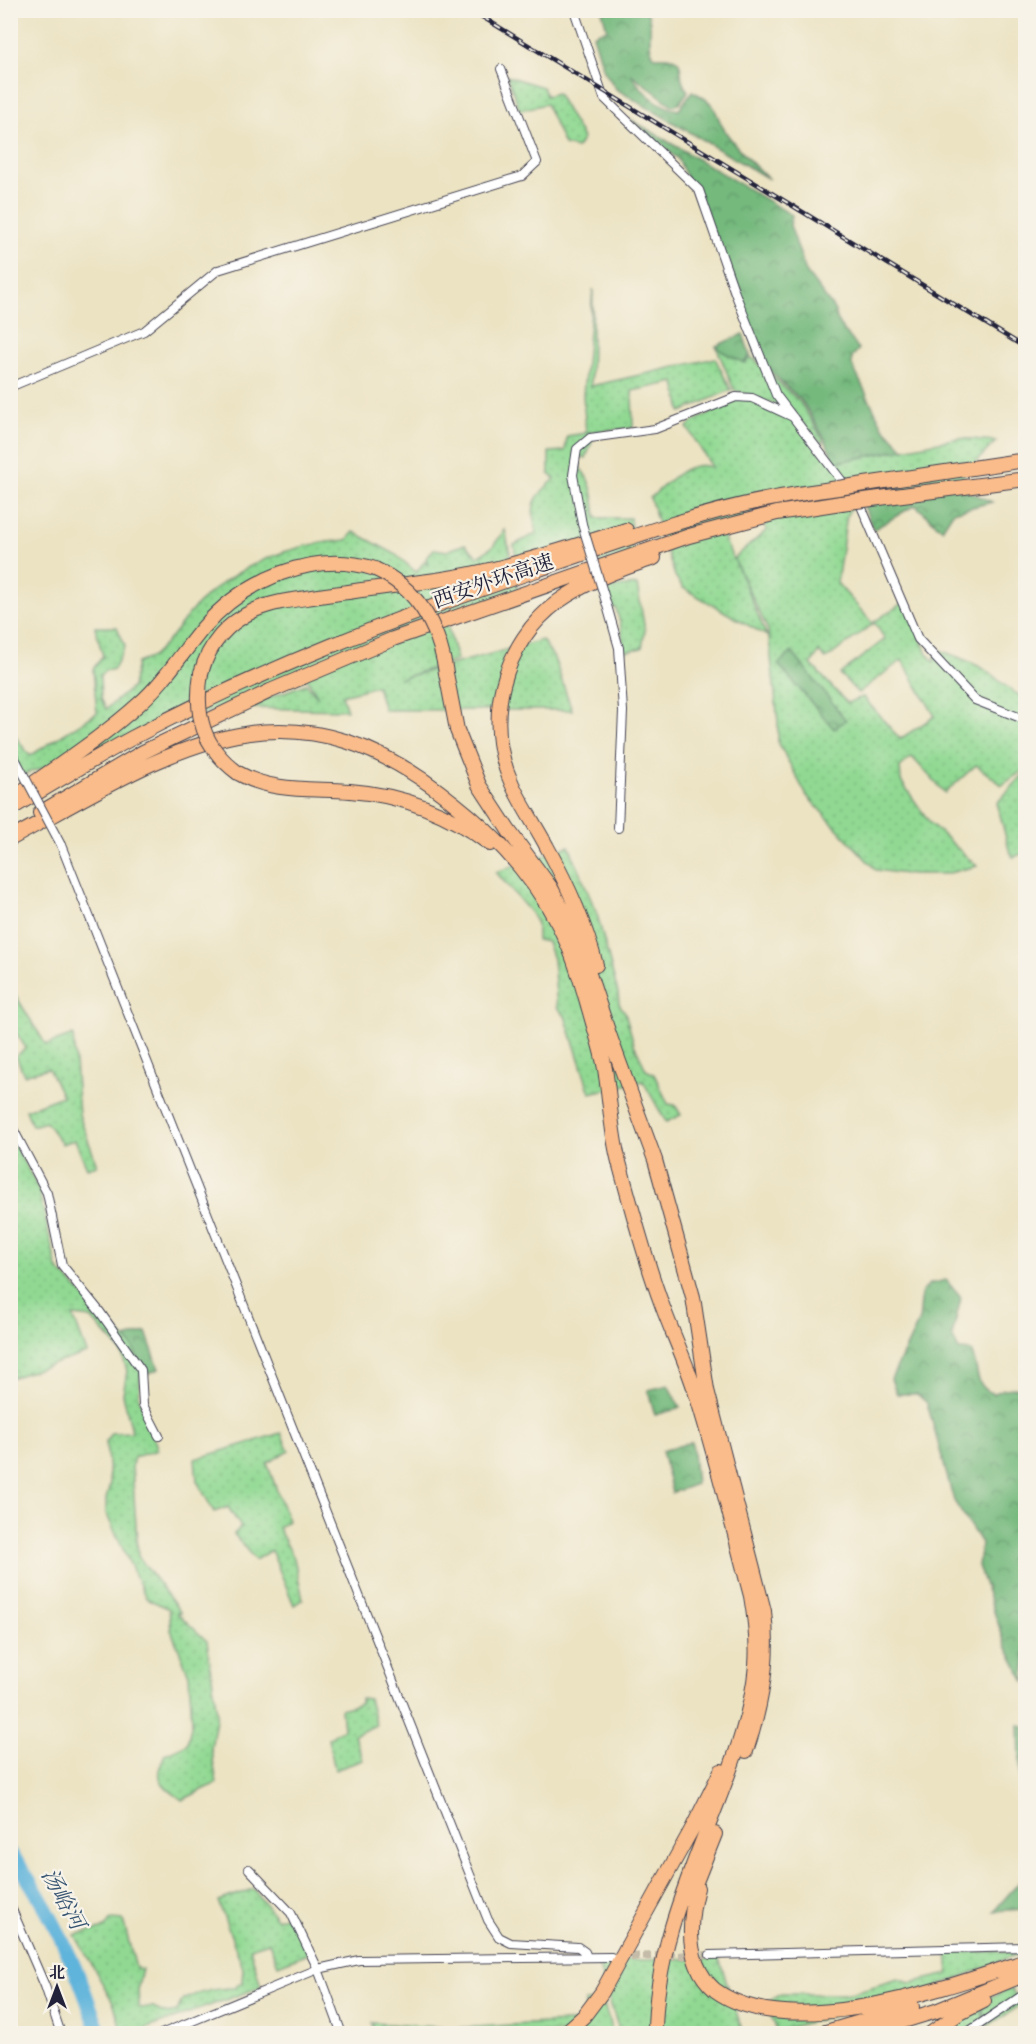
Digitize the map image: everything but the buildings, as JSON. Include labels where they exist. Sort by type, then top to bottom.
[{"type":"highway","name":"西安外环高速","points":[[10,809],[142,733],[237,687],[338,643],[442,602],[597,549],[704,516],[774,498],[1026,460]]},
{"type":"highway","name":"西安外环高速","points":[[10,831],[142,752],[232,708],[362,652],[494,603],[723,526],[789,511],[1026,479]]},
{"type":"highway","points":[[531,882],[472,831],[425,807],[376,794],[274,787],[238,773],[217,754],[204,731],[198,702],[201,674],[208,652],[222,633],[242,617],[278,602],[479,572],[676,516],[774,498]]},
{"type":"highway","points":[[610,1037],[596,967],[585,927],[566,882],[512,784],[503,760],[498,719],[504,681],[514,655],[528,632],[568,595],[635,564],[789,511]]},
{"type":"highway","points":[[10,800],[103,734],[139,704],[166,675],[211,619],[267,579],[309,564],[349,562],[375,569],[399,582],[424,608],[440,643],[457,730],[473,772],[487,800],[541,874],[569,920],[585,959],[610,1037],[655,1160],[693,1297],[707,1390],[761,1594],[766,1629],[766,1664],[758,1714],[677,1933],[655,2034]]},
{"type":"highway","points":[[10,839],[112,783],[187,749],[212,741],[247,733],[276,730],[336,737],[385,756],[414,773],[444,794],[487,831],[531,882],[564,935],[577,966],[603,1057],[617,1156],[661,1302],[696,1392],[751,1596],[756,1630],[754,1680],[736,1753],[681,1896],[669,1935],[660,1976],[660,2013],[664,2034]]},
{"type":"highway","points":[[564,2034],[584,2016],[602,1992],[703,1809],[747,1711]]},
{"type":"highway","points":[[702,1869],[690,1921],[696,1960],[701,1973],[725,1998],[748,2008],[795,2016],[825,2016],[855,2012],[926,1994],[1026,1961]]},
{"type":"highway","points":[[819,2034],[919,2004],[1026,1961]]},
{"type":"highway","points":[[861,2034],[936,2011],[1026,1974]]},
{"type":"highway","points":[[930,2034],[958,2014],[1026,1979]]},
{"type":"street","points":[[574,10],[604,98],[699,190],[735,293],[776,395],[861,506],[918,639],[975,700],[1026,720]]},
{"type":"street","points":[[10,387],[144,331],[218,270],[522,176],[537,162],[501,69]]},
{"type":"street","points":[[618,828],[623,711],[619,648],[582,524],[573,475],[577,449],[590,438],[655,429],[736,396],[752,398],[794,418]]},
{"type":"street","points":[[10,750],[61,845],[488,1920],[499,1937],[511,1943],[578,1947],[585,1952],[587,1957]]},
{"type":"street","points":[[10,1123],[47,1193],[62,1265],[100,1312],[141,1370],[142,1405],[159,1436]]},
{"type":"street","points":[[249,1869],[291,1913],[318,1969],[342,2034]]},
{"type":"street","points":[[10,1905],[45,1986],[61,2034]]},
{"type":"street","points":[[710,1955],[1026,1947]]},
{"type":"street","points":[[161,2034],[318,1969],[359,1960],[611,1957]]},
{"type":"street","points":[[965,2034],[1024,1997]]},
{"type":"green space","points":[[602,11],[646,11],[650,23],[652,52],[655,57],[667,57],[679,62],[682,79],[688,91],[679,104],[673,106],[631,74],[635,80],[657,102],[672,109],[679,110],[692,91],[702,96],[715,110],[722,126],[746,158],[769,179],[616,89],[604,71],[593,35],[607,29]]},
{"type":"green space","points":[[507,76],[543,87],[546,96],[557,93],[583,138],[577,148],[564,145],[546,104],[520,110]]},
{"type":"green space","points":[[630,119],[792,215],[790,225],[806,272],[834,309],[839,324],[859,349],[852,357],[852,365],[883,427],[904,449],[838,462],[835,465],[825,439],[802,401],[757,359],[733,277],[678,159]]},
{"type":"green space","points":[[593,289],[591,386],[715,358],[731,390],[681,412],[675,382],[632,391],[633,428],[588,432],[594,436],[586,458],[580,456],[580,468],[590,485],[596,518],[630,518],[634,569],[600,571],[598,549],[516,558],[514,545],[537,533],[533,516],[535,503],[542,491],[555,479],[549,474],[549,452],[565,451],[567,436],[586,433],[583,395]]},
{"type":"green space","points":[[743,334],[750,355],[744,363],[716,346]]},
{"type":"green space","points":[[716,346],[744,363],[751,357],[800,402],[823,439],[822,444],[790,409],[734,390]]},
{"type":"green space","points":[[745,397],[788,413],[835,465],[838,462],[959,438],[996,441],[962,477],[964,489],[857,500],[847,514],[837,583],[873,624],[826,659],[819,652],[811,664],[847,703],[863,697],[900,739],[935,716],[902,660],[858,693],[840,674],[885,639],[874,622],[907,600],[926,652],[934,662],[937,649],[982,668],[1025,698],[1025,769],[1002,785],[976,765],[945,793],[912,757],[900,767],[901,781],[930,823],[977,866],[945,874],[906,874],[876,870],[807,796],[778,742],[768,630],[734,559],[767,636],[683,588],[675,576],[650,498],[686,469],[703,465],[712,467],[687,427],[697,419]],"holes":[[[755,509],[767,530],[733,559],[724,538]]]},
{"type":"green space","points":[[928,481],[964,489],[992,502],[953,512],[942,529],[915,505],[873,530],[864,506],[915,493],[916,485]]},
{"type":"green space","points":[[505,530],[519,593],[444,613],[457,660],[399,679],[542,640],[554,658],[572,710],[384,710],[377,686],[342,695],[347,710],[240,708],[306,684],[318,697],[307,679],[16,777],[11,765],[10,729],[30,756],[97,713],[93,669],[103,656],[95,627],[117,627],[125,646],[114,669],[105,671],[100,676],[101,698],[106,709],[132,687],[137,663],[159,651],[198,604],[230,578],[267,558],[306,546],[347,540],[354,532],[395,554],[416,572],[425,561],[428,566],[426,558],[434,549],[447,551],[465,544],[478,557],[493,546]]},
{"type":"green space","points":[[637,585],[645,630],[642,648],[624,651],[616,608],[607,607],[610,596],[603,596],[604,588]]},
{"type":"green space","points":[[792,652],[846,720],[834,729],[778,664]]},
{"type":"green space","points":[[1025,773],[1025,853],[1013,857],[1009,850],[997,803]]},
{"type":"green space","points":[[569,846],[597,914],[619,1004],[625,1012],[634,1044],[646,1070],[654,1074],[668,1104],[675,1105],[681,1115],[666,1122],[643,1081],[590,1093],[565,1016],[557,1007],[553,959],[547,942],[537,940],[537,924],[531,913],[496,872]]},
{"type":"green space","points":[[11,988],[46,1045],[73,1035],[79,1114],[97,1165],[87,1168],[75,1140],[62,1144],[46,1122],[32,1126],[26,1110],[62,1096],[48,1068],[24,1075],[16,1056],[26,1048],[11,1025]]},
{"type":"green space","points":[[10,1136],[38,1188],[57,1268],[134,1348],[141,1365],[139,1398],[158,1450],[134,1457],[132,1465],[138,1556],[181,1613],[177,1613],[207,1641],[217,1713],[211,1749],[217,1783],[182,1800],[164,1786],[160,1770],[165,1754],[187,1744],[192,1722],[189,1675],[171,1630],[169,1609],[146,1598],[106,1513],[106,1499],[110,1485],[106,1441],[111,1433],[132,1432],[123,1394],[127,1371],[121,1351],[91,1318],[73,1316],[87,1353],[11,1378]]},
{"type":"green space","points":[[946,1280],[961,1298],[952,1336],[959,1350],[971,1351],[982,1385],[993,1394],[1004,1389],[1025,1387],[1025,1682],[1006,1646],[978,1566],[981,1543],[954,1501],[927,1403],[917,1394],[897,1394],[891,1379],[919,1321],[922,1291],[930,1284]]},
{"type":"green space","points":[[146,1332],[159,1369],[142,1376],[137,1356],[126,1338]]},
{"type":"green space","points":[[668,1385],[680,1408],[655,1415],[648,1390]]},
{"type":"green space","points":[[281,1433],[289,1451],[267,1463],[288,1521],[278,1528],[294,1558],[303,1599],[294,1605],[271,1550],[255,1560],[234,1534],[241,1527],[228,1507],[214,1512],[197,1481],[195,1459]]},
{"type":"green space","points":[[692,1442],[696,1484],[672,1493],[662,1451]]},
{"type":"green space","points":[[361,1698],[369,1699],[376,1725],[354,1735],[363,1760],[335,1770],[328,1739],[343,1729],[341,1709],[361,1703]]},
{"type":"green space","points":[[1019,1725],[1025,1727],[1025,1843],[1022,1835]]},
{"type":"green space","points":[[1021,1880],[1025,1880],[1025,1909],[994,1911]]},
{"type":"green space","points":[[253,1889],[277,1919],[291,1913],[311,1952],[278,1965],[269,1942],[250,1948],[261,1987],[134,2033],[122,2033],[114,2004],[75,1935],[105,1928],[111,1919],[123,1920],[136,1968],[142,1969],[138,1987],[139,2008],[154,2007],[165,2013],[177,2012],[183,2000],[209,1991],[234,1988],[242,1982],[243,1968],[218,1901]]},
{"type":"green space","points":[[1025,1951],[931,1989],[777,2031],[766,2002],[781,1994],[848,1994],[898,1979],[910,1983],[949,1974],[947,1952]]},
{"type":"green space","points":[[719,1958],[743,2033],[620,2033],[597,1961]]},
{"type":"green space","points":[[1011,1989],[1023,2004],[988,2026],[982,2000]]},
{"type":"green space","points":[[603,2001],[613,2033],[374,2034],[372,2023],[455,2028],[586,2021],[585,2002]]},
{"type":"green space","points":[[980,2001],[985,2027],[977,2033],[942,2033],[937,2018]]},
{"type":"waterway","name":"汤峪河","points":[[10,1853],[40,1898],[57,1930],[101,2034]]},
{"type":"tunnel","points":[[619,1957],[710,1955]]},
{"type":"railway","points":[[471,10],[1026,348]]}]
